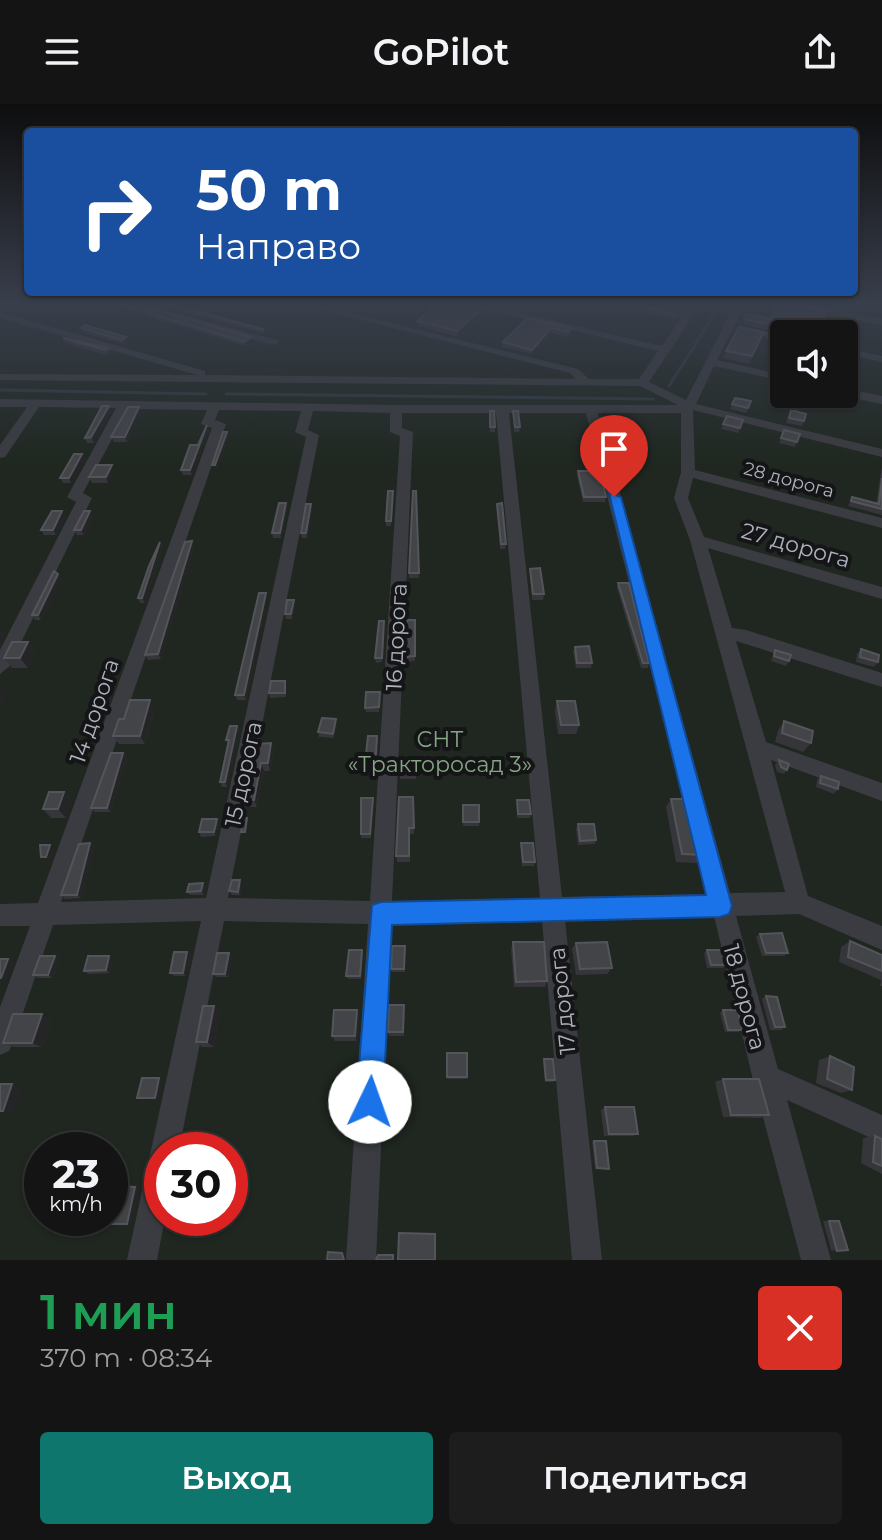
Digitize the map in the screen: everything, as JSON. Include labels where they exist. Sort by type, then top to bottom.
[{"type":"street","points":[[150,358],[224,379]]},
{"type":"street","points":[[521,358],[574,371],[587,383]]},
{"type":"street","points":[[642,383],[661,358]]},
{"type":"street","points":[[711,358],[687,407],[688,472],[681,498],[698,540],[799,903]]},
{"type":"street","points":[[709,362],[770,375]]},
{"type":"street","points":[[0,377],[642,383],[687,407]]},
{"type":"street","points":[[858,395],[882,400]]},
{"type":"street","points":[[0,403],[396,409],[687,407],[882,453]]},
{"type":"street","points":[[0,454],[35,404]]},
{"type":"street","points":[[0,667],[85,498],[74,497],[124,405]]},
{"type":"street","name":"14 дорога","points":[[0,1042],[220,424],[207,424],[214,407]]},
{"type":"street","name":"15 дорога","points":[[169,1132],[313,435],[301,432],[308,407]]},
{"type":"street","name":"16 дорога","points":[[361,1260],[407,432],[396,432],[396,409]]},
{"type":"street","name":"17 дорога","points":[[502,409],[587,1260]]},
{"type":"street","name":"18 дорога","points":[[591,409],[816,1260]]},
{"type":"street","name":"28 дорога","points":[[688,472],[882,523]]},
{"type":"street","name":"27 дорога","points":[[698,540],[882,593]]},
{"type":"street","points":[[725,634],[746,636],[882,680]]},
{"type":"street","points":[[758,747],[882,792]]},
{"type":"street","points":[[0,915],[215,909],[381,913],[799,903],[882,938]]},
{"type":"street","points":[[765,1076],[882,1129]]},
{"type":"street","points":[[142,1260],[147,1236]]},
{"type":"green space","name":"СНТ «Тракторосад 3»","points":[[0,358],[770,358],[770,408],[858,408],[858,358],[882,358],[882,1260],[0,1260]]},
{"type":"building","points":[[735,398],[751,401],[748,408],[732,404]]},
{"type":"building","points":[[102,406],[109,406],[91,437],[85,438]]},
{"type":"building","points":[[128,407],[139,407],[125,437],[111,437]]},
{"type":"building","points":[[791,410],[806,414],[804,421],[789,418]]},
{"type":"building","points":[[490,411],[494,411],[495,427],[490,427]]},
{"type":"building","points":[[513,411],[518,411],[520,427],[515,427]]},
{"type":"building","points":[[727,416],[743,420],[740,428],[723,424]]},
{"type":"building","points":[[207,425],[190,470],[181,470],[190,445],[198,445]]},
{"type":"building","points":[[784,430],[800,434],[797,442],[781,438]]},
{"type":"building","points":[[223,432],[227,432],[215,465],[212,465]]},
{"type":"building","points":[[74,454],[82,454],[69,478],[60,478]]},
{"type":"building","points":[[96,465],[112,465],[106,477],[89,477]]},
{"type":"building","points":[[578,471],[600,471],[606,497],[584,497]]},
{"type":"building","points":[[882,478],[882,509],[851,501],[852,497],[879,504]]},
{"type":"building","points":[[388,491],[393,491],[391,521],[386,521]]},
{"type":"building","points":[[413,491],[416,491],[419,573],[409,573]]},
{"type":"building","points":[[279,503],[286,503],[280,533],[272,533]]},
{"type":"building","points":[[502,503],[506,544],[501,544],[497,504]]},
{"type":"building","points":[[306,504],[311,504],[306,533],[301,533]]},
{"type":"building","points":[[52,511],[62,511],[53,530],[41,530]]},
{"type":"building","points":[[84,511],[90,511],[81,530],[74,530]]},
{"type":"building","points":[[192,541],[158,654],[145,655],[185,542]]},
{"type":"building","points":[[160,542],[142,598],[138,598],[149,566]]},
{"type":"building","points":[[540,568],[544,594],[533,594],[530,569]]},
{"type":"building","points":[[54,571],[58,574],[38,615],[32,615]]},
{"type":"building","points":[[618,583],[629,583],[649,663],[643,663]]},
{"type":"building","points":[[259,593],[266,593],[244,695],[235,695]]},
{"type":"building","points":[[287,600],[294,600],[291,614],[285,614]]},
{"type":"building","points":[[407,620],[415,620],[415,656],[405,657]]},
{"type":"building","points":[[379,621],[384,621],[382,658],[375,658]]},
{"type":"building","points":[[12,642],[28,642],[20,658],[4,658]]},
{"type":"building","points":[[589,646],[592,663],[577,663],[575,647]]},
{"type":"building","points":[[861,649],[879,655],[878,662],[860,657]]},
{"type":"building","points":[[775,650],[791,655],[789,661],[774,656]]},
{"type":"building","points":[[271,681],[285,681],[285,693],[269,693]]},
{"type":"building","points":[[366,692],[380,692],[379,707],[365,708]]},
{"type":"building","points":[[130,700],[150,700],[140,736],[113,736],[119,719],[124,719]]},
{"type":"building","points":[[557,701],[575,701],[579,725],[561,725]]},
{"type":"building","points":[[322,718],[336,719],[333,734],[318,732]]},
{"type":"building","points":[[784,721],[813,731],[811,743],[782,733]]},
{"type":"building","points":[[230,726],[237,726],[225,782],[220,782],[229,740],[226,740]]},
{"type":"building","points":[[368,736],[377,736],[376,754],[366,754]]},
{"type":"building","points":[[271,743],[268,763],[261,763],[254,800],[246,800],[257,744]]},
{"type":"building","points":[[111,753],[123,753],[107,808],[91,808]]},
{"type":"building","points":[[779,760],[789,764],[787,770],[781,767]]},
{"type":"building","points":[[401,761],[416,761],[416,774],[400,774]]},
{"type":"building","points":[[821,776],[839,782],[838,789],[820,783]]},
{"type":"building","points":[[49,792],[64,792],[58,809],[43,809]]},
{"type":"building","points":[[399,797],[413,797],[414,828],[409,828],[409,856],[396,856]]},
{"type":"building","points":[[361,798],[373,798],[370,834],[361,834]]},
{"type":"building","points":[[671,799],[688,799],[703,855],[682,854]]},
{"type":"building","points":[[517,800],[529,800],[531,814],[518,814]]},
{"type":"building","points":[[463,805],[479,805],[479,822],[463,822]]},
{"type":"building","points":[[244,818],[247,818],[245,832],[241,832]]},
{"type":"building","points":[[202,819],[217,819],[214,832],[199,832]]},
{"type":"building","points":[[578,824],[594,824],[596,840],[580,841]]},
{"type":"building","points":[[90,843],[77,895],[61,895],[79,844]]},
{"type":"building","points":[[521,843],[533,843],[535,862],[523,862]]},
{"type":"building","points":[[40,845],[50,845],[46,857],[41,857]]},
{"type":"building","points":[[232,880],[240,880],[238,892],[229,891]]},
{"type":"building","points":[[203,883],[201,891],[187,892],[189,884]]},
{"type":"building","points":[[782,933],[788,953],[766,953],[760,934]]},
{"type":"building","points":[[850,941],[882,955],[882,971],[848,957]]},
{"type":"building","points":[[513,942],[544,942],[547,981],[516,982]]},
{"type":"building","points":[[607,942],[612,968],[580,969],[576,943]]},
{"type":"building","points":[[392,946],[405,946],[404,969],[391,969]]},
{"type":"building","points":[[349,950],[362,950],[360,976],[346,976]]},
{"type":"building","points":[[707,950],[723,950],[727,965],[711,965]]},
{"type":"building","points":[[174,952],[187,952],[183,973],[170,973]]},
{"type":"building","points":[[217,953],[229,953],[225,974],[213,974]]},
{"type":"building","points":[[40,956],[55,956],[48,975],[33,975]]},
{"type":"building","points":[[88,956],[109,956],[106,970],[84,971]]},
{"type":"building","points":[[0,959],[8,959],[1,978],[0,978]]},
{"type":"building","points":[[766,996],[777,997],[785,1027],[775,1027]]},
{"type":"building","points":[[389,1005],[404,1005],[403,1032],[388,1032]]},
{"type":"building","points":[[203,1006],[214,1006],[207,1042],[196,1042]]},
{"type":"building","points":[[334,1010],[357,1010],[355,1036],[332,1036]]},
{"type":"building","points":[[723,1010],[738,1010],[742,1030],[728,1030]]},
{"type":"building","points":[[13,1014],[42,1014],[32,1043],[3,1043]]},
{"type":"building","points":[[447,1053],[467,1053],[467,1077],[447,1077]]},
{"type":"building","points":[[830,1056],[854,1067],[852,1090],[827,1079]]},
{"type":"building","points":[[544,1059],[553,1059],[555,1080],[546,1080]]},
{"type":"building","points":[[142,1078],[159,1078],[155,1098],[137,1098]]},
{"type":"building","points":[[723,1079],[759,1079],[769,1115],[731,1115]]},
{"type":"building","points":[[0,1084],[12,1084],[3,1111],[0,1111]]},
{"type":"building","points":[[333,1089],[353,1089],[351,1113],[331,1112]]},
{"type":"building","points":[[605,1107],[634,1107],[638,1134],[609,1134]]},
{"type":"building","points":[[875,1136],[882,1139],[882,1166],[873,1162]]},
{"type":"building","points":[[594,1141],[606,1141],[609,1169],[597,1168]]},
{"type":"building","points":[[128,1187],[135,1187],[128,1219]]},
{"type":"building","points":[[829,1221],[839,1221],[848,1250],[837,1251]]},
{"type":"building","points":[[399,1233],[435,1234],[435,1260],[398,1260]]},
{"type":"building","points":[[328,1252],[342,1253],[344,1260],[327,1260]]},
{"type":"building","points":[[378,1255],[393,1255],[393,1260],[376,1260]]},
{"type":"waterway","points":[[669,386],[687,358]]},
{"type":"waterway","points":[[0,390],[206,394]]},
{"type":"waterway","points":[[226,394],[653,399]]},
{"type":"route","points":[[370,1102],[381,913],[720,906],[614,497]]}]
